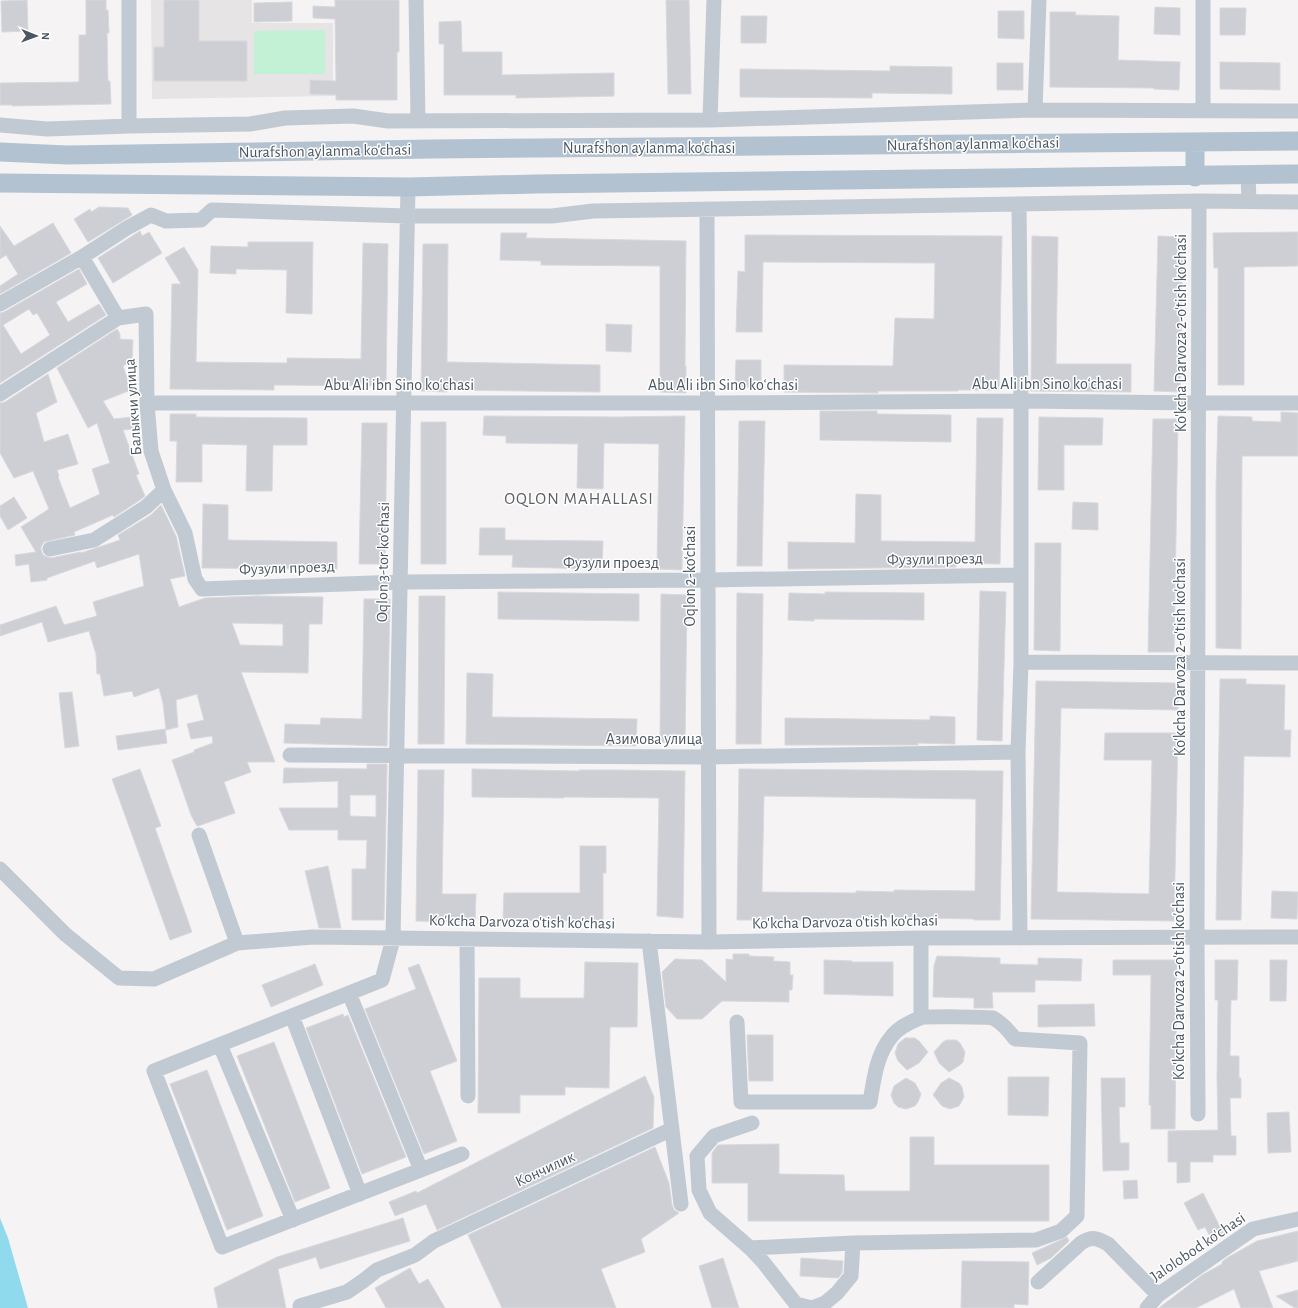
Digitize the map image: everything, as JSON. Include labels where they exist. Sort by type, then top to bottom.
[{"type":"main road","name":"Nurafshon aylanma ko'chasi","points":[[0,152],[67,155],[445,149],[1298,141]]},
{"type":"main road","points":[[1195,142],[1195,177]]},
{"type":"main road","name":"Nurafshon aylanma ko'chasi","points":[[0,182],[408,187],[536,184],[1195,177],[1298,174]]},
{"type":"street","points":[[129,0],[129,126]]},
{"type":"street","points":[[416,0],[418,122]]},
{"type":"street","points":[[710,120],[714,0]]},
{"type":"street","points":[[1035,110],[1040,0]]},
{"type":"street","points":[[1203,0],[1203,110]]},
{"type":"street","points":[[0,125],[47,129],[250,124],[285,118],[353,116],[388,121],[418,122],[710,120],[1035,110],[1298,111]]},
{"type":"street","points":[[1248,175],[1249,201]]},
{"type":"street","name":"Oqlon 3-tor ko'chasi","points":[[349,994],[382,980],[393,939],[408,187]]},
{"type":"street","points":[[0,304],[151,215],[166,221],[201,220],[212,210],[408,216],[552,216],[593,211],[1199,200],[1298,202]]},
{"type":"street","name":"Ko'kcha Darvoza 2-o'tish ko'chasi","points":[[1198,1114],[1199,200]]},
{"type":"street","points":[[1019,204],[1021,662],[1018,752],[1020,938]]},
{"type":"street","name":"Oqlon 2-ko‘chasi","points":[[707,209],[709,942]]},
{"type":"street","points":[[82,257],[118,318]]},
{"type":"street","name":"Балыкчи улица","points":[[0,394],[118,318],[146,314],[148,403],[151,451],[164,490],[185,533],[196,579],[202,589]]},
{"type":"street","name":"Abu Ali ibn Sino koʻchasi","points":[[148,403],[708,403],[1021,401],[1298,403]]},
{"type":"street","points":[[50,549],[94,540],[146,507],[164,490]]},
{"type":"street","name":"Фузули проезд","points":[[202,589],[400,582],[1020,576]]},
{"type":"street","points":[[1021,662],[1298,663]]},
{"type":"street","name":"Азимова улица","points":[[290,755],[709,757],[1018,752]]},
{"type":"street","points":[[199,835],[237,944]]},
{"type":"street","name":"Ko'kcha Darvoza o'tish ko'chasi","points":[[0,869],[65,934],[119,978],[154,978],[237,944],[313,937],[709,942],[921,938],[1298,936]]},
{"type":"street","points":[[921,938],[921,1017]]},
{"type":"street","points":[[467,939],[468,1096]]},
{"type":"street","points":[[649,941],[681,1204]]},
{"type":"street","points":[[421,1170],[349,994],[154,1071],[222,1247],[293,1220],[462,1154]]},
{"type":"street","points":[[292,1016],[360,1194]]},
{"type":"street","points":[[737,1022],[741,1102],[870,1102],[874,1076],[882,1051],[892,1036],[904,1026],[921,1017],[992,1018],[1010,1032],[1015,1039],[1080,1043],[1077,1216],[1061,1231],[1036,1240],[853,1243],[750,1248]]},
{"type":"street","points":[[220,1045],[293,1220]]},
{"type":"street","points":[[752,1123],[714,1136],[697,1156],[700,1190],[710,1213],[750,1248],[764,1263],[796,1306],[812,1308],[825,1303],[837,1293],[851,1276],[853,1243]]},
{"type":"street","name":"Кончилик","points":[[300,1306],[347,1292],[364,1282],[377,1270],[415,1255],[434,1241],[672,1129]]},
{"type":"street","name":"Jalolobod ko'chasi","points":[[1147,1308],[1158,1295],[1253,1229],[1298,1219]]},
{"type":"street","points":[[1038,1282],[1081,1243],[1088,1238],[1098,1239],[1108,1244],[1158,1295]]},
{"type":"shaded area","points":[[151,0],[252,0],[252,23],[333,23],[333,96],[152,99]]},
{"type":"green space","points":[[325,30],[325,74],[254,74],[254,31]]},
{"type":"water","points":[[0,1218],[8,1238],[28,1308],[0,1308]]},
{"type":"building","points":[[27,0],[28,31],[2,32],[1,1]]},
{"type":"building","points":[[86,0],[106,0],[109,33],[107,33],[108,81],[110,81],[111,104],[0,105],[0,83],[79,82],[79,35],[86,35]]},
{"type":"building","points":[[164,0],[199,0],[199,41],[247,41],[247,81],[154,81],[154,47],[164,47]]},
{"type":"building","points":[[335,0],[399,0],[397,100],[336,100],[336,95],[310,94],[310,80],[336,81],[335,19],[313,18],[313,6],[335,7]]},
{"type":"building","points":[[666,0],[689,0],[691,94],[668,94]]},
{"type":"building","points":[[292,2],[292,21],[254,22],[254,3]]},
{"type":"building","points":[[1155,7],[1180,8],[1180,35],[1154,34]]},
{"type":"building","points":[[1220,8],[1246,8],[1245,35],[1220,35]]},
{"type":"building","points":[[998,11],[1024,11],[1024,39],[998,38]]},
{"type":"building","points":[[1050,12],[1076,12],[1075,15],[1119,16],[1118,60],[1180,62],[1179,90],[1154,88],[1050,87]]},
{"type":"building","points":[[741,16],[767,16],[766,43],[741,43]]},
{"type":"building","points":[[461,21],[462,52],[502,52],[502,75],[614,73],[614,96],[516,98],[516,95],[444,95],[444,44],[439,44],[439,22]]},
{"type":"building","points":[[1220,62],[1280,63],[1280,90],[1220,89]]},
{"type":"building","points":[[997,63],[1023,63],[1023,90],[997,90]]},
{"type":"building","points":[[890,66],[952,67],[952,94],[872,93],[872,98],[740,97],[740,69],[890,71]]},
{"type":"building","points":[[99,207],[128,208],[132,215],[88,242],[74,219],[90,209],[91,212]]},
{"type":"building","points":[[53,223],[71,253],[0,294],[0,286],[18,274],[6,255],[0,259],[0,226],[14,246]]},
{"type":"building","points":[[140,231],[142,236],[149,232],[162,253],[113,283],[98,258]]},
{"type":"building","points":[[1298,232],[1298,266],[1244,267],[1244,385],[1218,385],[1218,268],[1214,268],[1213,233]]},
{"type":"building","points":[[501,233],[527,233],[526,238],[686,241],[686,393],[660,392],[660,266],[541,265],[541,261],[500,260]]},
{"type":"building","points":[[745,235],[1002,236],[999,390],[878,391],[878,393],[784,392],[784,365],[893,366],[895,318],[934,319],[935,263],[763,262],[762,332],[736,332],[738,271],[745,272]]},
{"type":"building","points":[[1032,236],[1058,237],[1056,364],[1131,364],[1131,392],[1031,391]]},
{"type":"building","points":[[1158,236],[1183,237],[1180,392],[1154,391]]},
{"type":"building","points":[[248,242],[313,242],[312,314],[286,313],[287,270],[236,269],[236,274],[210,273],[211,246],[248,247]]},
{"type":"building","points":[[363,243],[388,244],[386,386],[274,385],[274,390],[170,389],[172,284],[181,284],[165,258],[184,247],[198,270],[196,362],[287,363],[287,358],[361,359]]},
{"type":"building","points":[[423,244],[448,244],[447,362],[600,365],[600,392],[421,391]]},
{"type":"building","points":[[79,269],[87,284],[56,302],[68,322],[99,304],[106,315],[0,383],[0,313]],"holes":[[[29,309],[33,315],[37,313],[50,335],[21,354],[3,325]]]},
{"type":"building","points":[[606,324],[632,325],[631,352],[606,351]]},
{"type":"building","points":[[117,329],[120,334],[120,339],[133,340],[132,361],[123,366],[131,390],[103,401],[114,419],[132,417],[133,429],[123,430],[139,474],[136,475],[145,496],[114,517],[113,515],[74,532],[75,535],[44,542],[41,547],[43,555],[51,558],[81,553],[120,540],[118,535],[151,515],[161,505],[176,536],[185,576],[170,579],[179,607],[205,598],[256,596],[323,597],[322,624],[309,624],[308,673],[241,672],[275,762],[247,762],[251,772],[224,782],[235,813],[197,826],[191,815],[172,760],[213,743],[212,736],[191,739],[187,724],[204,720],[197,694],[176,700],[178,727],[166,730],[163,703],[159,688],[134,697],[132,691],[104,696],[100,674],[97,674],[96,654],[89,631],[48,642],[42,622],[0,636],[0,625],[56,606],[64,625],[97,616],[93,602],[144,586],[139,554],[97,568],[95,561],[47,578],[47,580],[31,582],[29,564],[16,566],[15,555],[36,552],[21,527],[49,509],[33,471],[14,478],[0,453],[0,403],[5,402],[48,374],[57,402],[36,413],[44,442],[68,434],[78,464],[57,470],[58,477],[70,508],[100,494],[92,469],[110,463],[97,423],[88,428],[57,368]],"holes":[[[232,623],[283,624],[283,646],[240,645]]]},
{"type":"building","points":[[736,360],[761,360],[761,387],[735,387]]},
{"type":"building","points":[[820,411],[877,411],[877,414],[951,415],[951,442],[820,440]]},
{"type":"building","points":[[1281,412],[1298,413],[1298,456],[1242,456],[1241,649],[1216,648],[1216,491],[1218,416],[1252,417],[1252,421],[1281,422]]},
{"type":"building","points":[[170,414],[196,414],[196,417],[307,418],[307,445],[273,445],[272,491],[246,491],[247,445],[202,444],[202,482],[176,482],[177,441],[170,441]]},
{"type":"building","points":[[484,416],[685,416],[682,570],[657,569],[659,444],[604,443],[603,489],[577,488],[578,444],[506,443],[506,436],[483,435]]},
{"type":"building","points":[[1039,417],[1103,418],[1102,445],[1064,445],[1064,490],[1038,490]]},
{"type":"building","points":[[977,418],[1003,418],[1000,564],[956,563],[956,567],[788,569],[788,542],[855,543],[856,494],[881,495],[881,541],[975,542]]},
{"type":"building","points":[[1153,419],[1178,419],[1174,652],[1148,652]]},
{"type":"building","points":[[739,421],[765,421],[762,566],[737,566]]},
{"type":"building","points":[[421,422],[446,422],[446,564],[421,564]]},
{"type":"building","points":[[362,423],[387,423],[385,564],[359,564]]},
{"type":"building","points":[[14,497],[27,518],[8,530],[0,516],[0,506]]},
{"type":"building","points":[[1073,502],[1098,503],[1098,530],[1072,529]]},
{"type":"building","points":[[203,504],[228,505],[228,540],[337,542],[337,569],[202,568]]},
{"type":"building","points":[[480,528],[505,528],[505,540],[603,541],[602,569],[512,567],[513,555],[479,555]]},
{"type":"building","points":[[1035,543],[1061,543],[1060,651],[1034,650]]},
{"type":"building","points":[[980,591],[1006,592],[1002,741],[977,740]]},
{"type":"building","points":[[498,592],[639,594],[639,621],[498,619]]},
{"type":"building","points":[[825,592],[924,593],[924,620],[788,620],[789,593],[825,594]]},
{"type":"building","points":[[737,593],[763,594],[761,744],[736,744]]},
{"type":"building","points":[[661,594],[687,595],[685,743],[660,742]]},
{"type":"building","points":[[419,596],[445,596],[444,744],[418,744]]},
{"type":"building","points":[[364,599],[390,599],[387,746],[284,743],[285,724],[320,725],[321,718],[362,719]]},
{"type":"building","points":[[467,673],[493,674],[492,717],[637,719],[636,746],[466,744]]},
{"type":"building","points":[[1220,679],[1246,679],[1246,684],[1285,685],[1284,730],[1291,730],[1290,757],[1244,756],[1241,920],[1216,920]]},
{"type":"building","points":[[1036,681],[1178,683],[1178,710],[1061,708],[1057,892],[1149,894],[1152,760],[1104,760],[1105,733],[1178,733],[1174,921],[1031,919]]},
{"type":"building","points":[[72,692],[79,746],[65,748],[59,693]]},
{"type":"building","points":[[930,716],[955,717],[955,744],[918,743],[918,745],[785,745],[785,718],[930,720]]},
{"type":"building","points":[[165,729],[167,743],[118,750],[116,736]]},
{"type":"building","points":[[367,764],[387,764],[384,920],[352,920],[352,869],[366,869],[367,840],[338,840],[338,830],[289,830],[279,808],[338,808],[338,781],[283,783],[284,768],[367,769]],"holes":[[[350,795],[376,795],[376,817],[350,816]]]},
{"type":"building","points":[[140,769],[161,826],[155,828],[192,932],[170,940],[112,779]]},
{"type":"building","points":[[472,769],[685,771],[683,918],[657,916],[659,798],[472,797]]},
{"type":"building","points":[[739,769],[1003,771],[1000,920],[882,917],[882,919],[845,918],[845,920],[737,920]],"holes":[[[764,796],[976,799],[975,891],[894,890],[894,892],[856,891],[856,893],[762,892]]]},
{"type":"building","points":[[418,770],[444,770],[442,894],[476,894],[475,922],[416,921]]},
{"type":"building","points":[[580,846],[606,846],[606,873],[603,873],[603,921],[503,920],[504,893],[580,893]]},
{"type":"building","points":[[328,866],[341,928],[319,928],[305,871]]},
{"type":"building","points":[[1272,891],[1298,892],[1297,919],[1271,918]]},
{"type":"building","points":[[733,954],[774,957],[773,961],[790,962],[790,975],[793,975],[792,990],[789,990],[789,1002],[722,1001],[702,1019],[677,1019],[666,1007],[662,972],[675,959],[702,960],[726,982],[726,959],[733,960]]},
{"type":"building","points":[[937,956],[1000,958],[1000,964],[1038,965],[1038,958],[1082,959],[1081,981],[1035,980],[1035,992],[992,992],[993,1008],[974,1008],[974,998],[933,997],[934,966]]},
{"type":"building","points":[[824,960],[893,962],[893,996],[824,994]]},
{"type":"building","points":[[1113,960],[1177,960],[1175,1129],[1151,1129],[1151,1105],[1149,1105],[1151,975],[1113,975]]},
{"type":"building","points":[[1215,960],[1238,960],[1237,1000],[1231,1000],[1230,1056],[1239,1056],[1239,1078],[1241,1078],[1241,1098],[1230,1098],[1231,1136],[1236,1136],[1236,1155],[1213,1155],[1213,1162],[1190,1162],[1190,1182],[1177,1183],[1177,1162],[1168,1162],[1168,1131],[1218,1130],[1218,1000],[1215,1000]]},
{"type":"building","points":[[1270,960],[1287,960],[1286,1001],[1270,1001]]},
{"type":"building","points":[[585,962],[638,963],[637,1027],[610,1027],[609,1088],[565,1087],[565,1095],[520,1095],[520,1113],[478,1113],[479,978],[520,978],[520,998],[584,998]]},
{"type":"building","points":[[315,964],[323,985],[271,1007],[262,985]]},
{"type":"building","points":[[419,964],[457,1061],[430,1071],[457,1141],[424,1154],[365,1009],[416,989],[408,968]]},
{"type":"building","points":[[1094,1004],[1095,1026],[1038,1027],[1038,1005]]},
{"type":"building","points":[[343,1014],[344,1017],[348,1015],[406,1157],[362,1174],[306,1028]]},
{"type":"building","points":[[747,1035],[773,1035],[773,1081],[749,1081]]},
{"type":"building","points":[[905,1038],[915,1038],[928,1052],[919,1063],[907,1070],[898,1061],[895,1053],[898,1044]]},
{"type":"building","points":[[946,1040],[956,1040],[960,1043],[965,1052],[963,1062],[949,1072],[939,1063],[934,1052]]},
{"type":"building","points":[[274,1042],[330,1188],[295,1202],[237,1056]]},
{"type":"building","points":[[207,1070],[263,1216],[227,1230],[170,1084]]},
{"type":"building","points":[[645,1076],[654,1097],[653,1128],[437,1230],[426,1204],[395,1216],[389,1202],[416,1191],[417,1193]]},
{"type":"building","points":[[1008,1077],[1049,1077],[1048,1116],[1008,1115]]},
{"type":"building","points":[[906,1078],[915,1083],[921,1094],[915,1106],[906,1109],[898,1107],[894,1103],[891,1095],[894,1086]]},
{"type":"building","points":[[949,1078],[959,1083],[962,1087],[964,1097],[959,1106],[950,1109],[942,1106],[933,1095],[941,1083]]},
{"type":"building","points":[[1101,1078],[1125,1078],[1125,1107],[1119,1107],[1120,1143],[1129,1143],[1129,1170],[1103,1171]]},
{"type":"building","points":[[1289,1112],[1291,1152],[1268,1153],[1267,1113]]},
{"type":"building","points":[[910,1137],[934,1137],[934,1165],[1049,1165],[1049,1221],[748,1221],[748,1183],[712,1183],[712,1153],[718,1145],[779,1144],[779,1174],[844,1175],[845,1191],[910,1191]]},
{"type":"building","points":[[655,1147],[669,1183],[672,1205],[674,1210],[679,1213],[641,1239],[645,1252],[601,1269],[616,1308],[502,1308],[468,1235]]},
{"type":"building","points":[[1137,1180],[1138,1198],[1124,1199],[1123,1181]]},
{"type":"building","points":[[1203,1193],[1219,1225],[1222,1223],[1227,1233],[1212,1240],[1205,1227],[1198,1230],[1184,1203]]},
{"type":"building","points":[[403,1218],[410,1241],[320,1269],[316,1257],[278,1269],[286,1308],[218,1308],[214,1288],[277,1257]]},
{"type":"building","points":[[1298,1231],[1298,1261],[1259,1271],[1273,1308],[1241,1308],[1234,1289],[1196,1308],[1159,1308],[1202,1275],[1222,1264],[1222,1262],[1227,1258],[1257,1241]]},
{"type":"building","points":[[1067,1237],[1069,1241],[1051,1258],[1037,1265],[1032,1253]]},
{"type":"building","points":[[723,1258],[739,1308],[712,1308],[699,1266]]},
{"type":"building","points":[[801,1258],[843,1261],[842,1273],[838,1278],[800,1276]]},
{"type":"building","points":[[962,1261],[1029,1262],[1028,1305],[1014,1304],[1014,1308],[961,1308]]},
{"type":"building","points":[[410,1268],[419,1284],[428,1279],[445,1308],[386,1308],[375,1288]]},
{"type":"building","points":[[1298,1290],[1298,1308],[1295,1308],[1276,1296]]},
{"type":"district","name":"OQLON MAHALLASI","points":[[579,498]]}]
